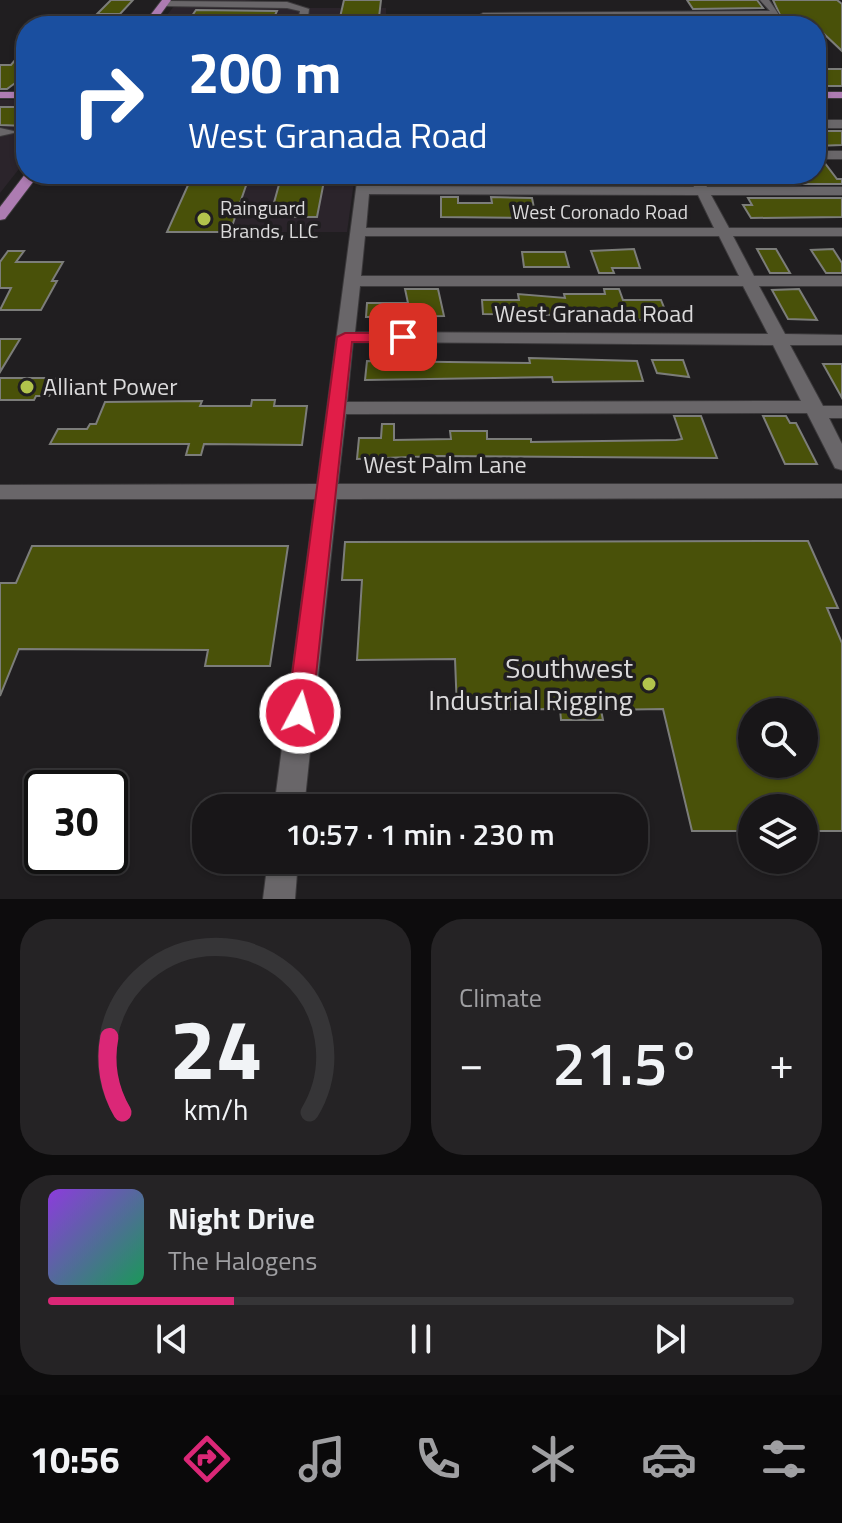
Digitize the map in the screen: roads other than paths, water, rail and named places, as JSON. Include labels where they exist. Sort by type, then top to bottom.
[{"type":"main road","points":[[0,216],[24,184]]},
{"type":"street","points":[[729,16],[776,13],[764,0]]},
{"type":"street","points":[[166,2],[287,5],[305,9],[304,16]]},
{"type":"street","points":[[609,2],[616,16]]},
{"type":"street","points":[[291,794],[364,184]]},
{"type":"street","points":[[449,184],[842,191]]},
{"type":"street","points":[[700,184],[842,463]]},
{"type":"street","name":"West Coronado Road","points":[[357,232],[842,232]]},
{"type":"street","points":[[352,281],[842,281]]},
{"type":"street","name":"West Granada Road","points":[[345,337],[842,340]]},
{"type":"street","points":[[336,408],[842,412]]},
{"type":"street","name":"West Palm Lane","points":[[0,492],[842,491]]},
{"type":"street","points":[[279,899],[282,874]]},
{"type":"place","name":"Rainguard Brands, LLC","points":[[204,219]]},
{"type":"place","name":"Alliant Power","points":[[27,387]]},
{"type":"place","name":"Southwest Industrial Rigging","points":[[649,684]]}]
